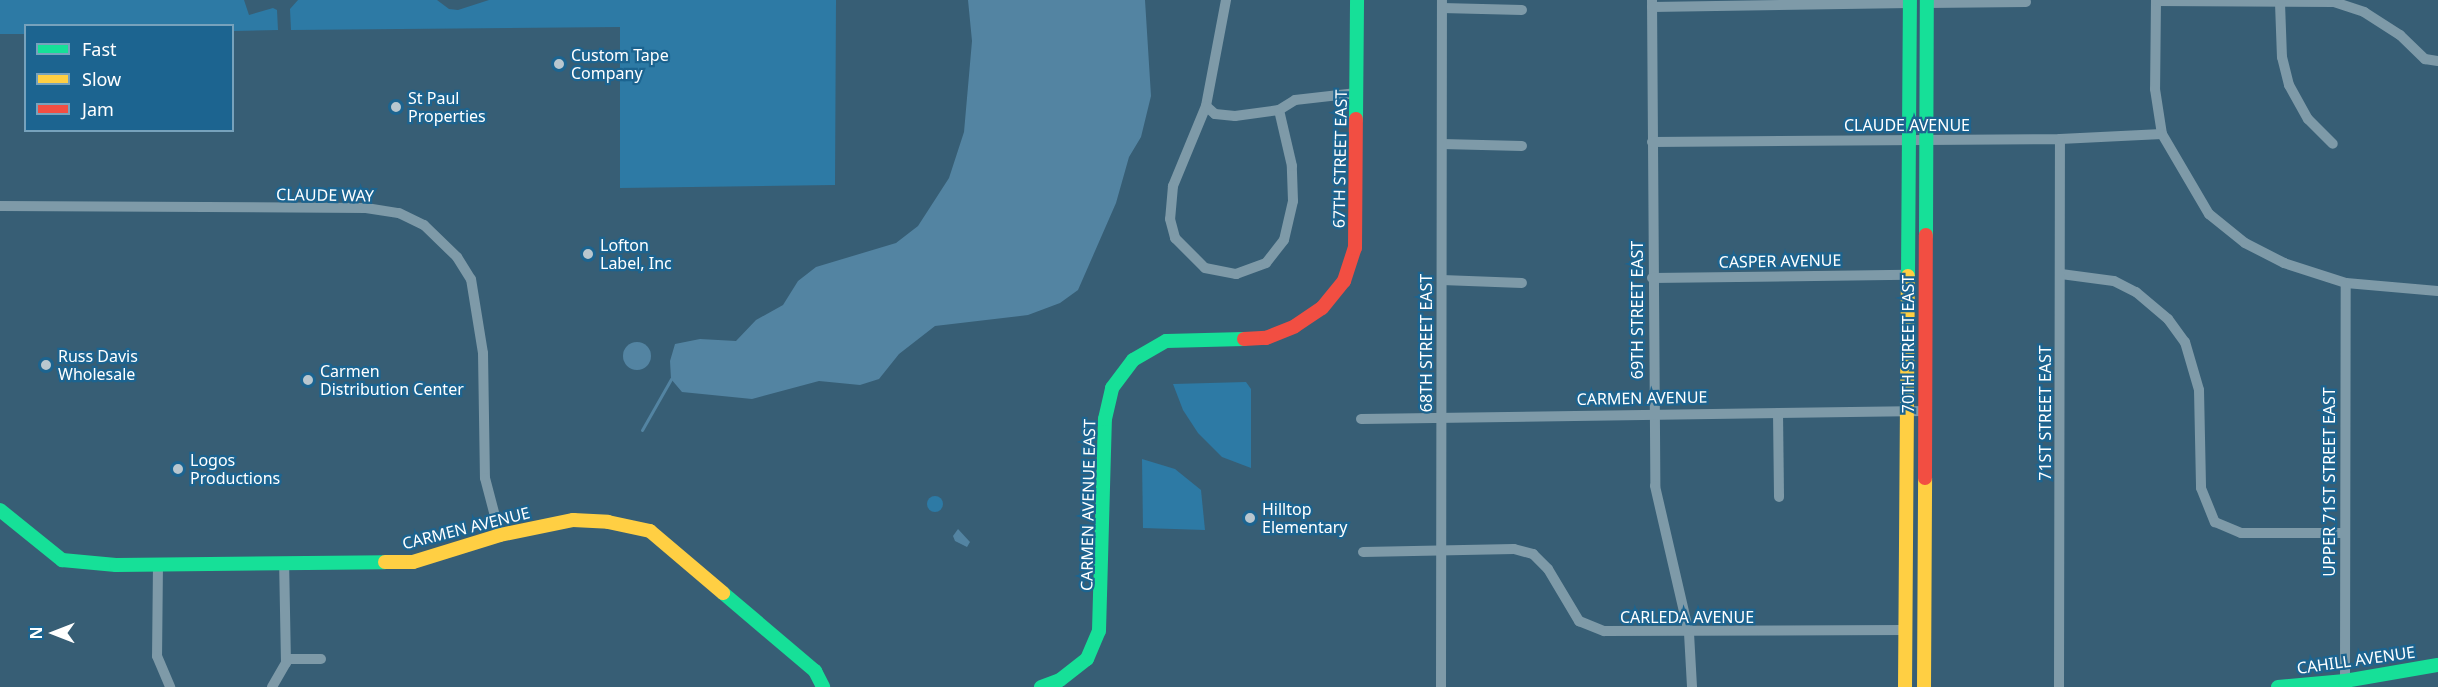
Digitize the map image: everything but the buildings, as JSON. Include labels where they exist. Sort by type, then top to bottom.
[{"type":"street","points":[[1226,0],[1206,106],[1173,186],[1170,219],[1175,238],[1187,254],[1205,268],[1236,274],[1266,263],[1284,240],[1293,201],[1292,166],[1279,110]]},
{"type":"street","name":"67TH STREET EAST","points":[[1322,308],[1344,281],[1355,248],[1358,0]]},
{"type":"street","points":[[1927,1],[2026,2]]},
{"type":"street","name":"70TH STREET EAST","points":[[1924,687],[1924,140],[1927,1]]},
{"type":"street","points":[[2438,61],[2425,59],[2400,35],[2364,12],[2334,2],[2156,1],[2155,89],[2162,134],[2209,214],[2245,243],[2284,263],[2346,283],[2438,291]]},
{"type":"street","points":[[1652,4],[1910,2]]},
{"type":"street","name":"70TH STREET EAST","points":[[1905,687],[1910,2]]},
{"type":"street","points":[[2280,3],[2282,57],[2289,85],[2308,119],[2333,144]]},
{"type":"street","points":[[1442,4],[1521,10]]},
{"type":"street","name":"68TH STREET EAST","points":[[1441,687],[1442,4]]},
{"type":"street","name":"69TH STREET EAST","points":[[1652,4],[1652,415],[1655,486],[1689,633],[1692,687]]},
{"type":"street","points":[[1206,106],[1215,114],[1235,116],[1279,110],[1295,100],[1357,93]]},
{"type":"street","name":"CLAUDE AVENUE","points":[[1652,142],[2060,139],[2162,134]]},
{"type":"street","name":"71ST STREET EAST","points":[[2059,687],[2060,139]]},
{"type":"street","points":[[1442,144],[1522,146]]},
{"type":"street","name":"CLAUDE WAY","points":[[0,206],[366,208],[399,213],[424,225],[458,257],[471,279],[483,353],[485,478],[500,535]]},
{"type":"street","points":[[2061,274],[2114,281],[2136,292],[2168,320],[2185,342],[2199,390],[2201,488],[2215,522],[2241,533],[2343,534]]},
{"type":"street","name":"CASPER AVENUE","points":[[1652,278],[1908,275]]},
{"type":"street","points":[[1442,280],[1521,283]]},
{"type":"street","name":"UPPER 71ST STREET EAST","points":[[2345,681],[2343,534],[2346,283]]},
{"type":"street","name":"CARMEN AVENUE EAST","points":[[1041,687],[1060,680],[1087,659],[1099,631],[1105,419],[1112,388],[1133,360],[1166,341],[1266,338],[1295,326],[1322,308]]},
{"type":"street","name":"CARMEN AVENUE","points":[[1361,419],[1924,411]]},
{"type":"street","points":[[1778,413],[1779,497]]},
{"type":"street","name":"CARMEN AVENUE","points":[[0,510],[62,560],[159,564],[413,562],[500,535],[573,520],[608,522],[650,531],[815,670],[823,687]]},
{"type":"street","name":"CARLEDA AVENUE","points":[[1363,552],[1514,549],[1533,554],[1548,569],[1579,621],[1604,631],[1689,633],[1905,630]]},
{"type":"street","points":[[272,687],[283,674],[286,659],[284,563]]},
{"type":"street","points":[[159,564],[157,656],[170,687]]},
{"type":"street","points":[[286,659],[321,659]]},
{"type":"street","name":"CAHILL AVENUE","points":[[2278,687],[2345,681],[2438,665]]},
{"type":"shaded area","points":[[0,0],[244,0],[249,15],[273,8],[277,10],[278,30],[234,31],[234,24],[24,24],[24,34],[0,34]]},
{"type":"shaded area","points":[[298,0],[437,0],[449,9],[458,10],[489,0],[836,0],[835,185],[620,188],[620,27],[291,30],[290,9]]},
{"type":"shaded area","points":[[968,0],[1145,0],[1151,96],[1141,137],[1129,157],[1116,203],[1078,290],[1060,303],[1028,315],[935,326],[899,354],[879,379],[860,385],[819,381],[752,399],[682,392],[671,379],[670,361],[675,344],[700,339],[736,341],[756,320],[783,305],[798,281],[816,267],[896,243],[918,226],[949,178],[964,132],[972,41]]},
{"type":"shaded area","points":[[637,342],[647,346],[651,356],[647,366],[637,370],[627,366],[623,356],[627,346]]},
{"type":"shaded area","points":[[1246,382],[1251,389],[1251,468],[1222,457],[1198,433],[1183,410],[1173,384]]},
{"type":"shaded area","points":[[1142,459],[1175,469],[1201,490],[1205,530],[1143,528]]},
{"type":"shaded area","points":[[935,496],[943,504],[935,512],[927,504]]},
{"type":"shaded area","points":[[958,529],[970,542],[967,547],[955,541],[953,536]]},
{"type":"waterway","points":[[642,430],[671,379]]},
{"type":"traffic: fast","points":[[1356,119],[1357,0]]},
{"type":"traffic: fast","points":[[1908,276],[1910,0]]},
{"type":"traffic: fast","points":[[1926,235],[1927,0]]},
{"type":"traffic: fast","points":[[1041,687],[1060,680],[1087,659],[1099,631],[1105,419],[1112,388],[1133,360],[1166,341],[1244,339]]},
{"type":"traffic: fast","points":[[0,510],[62,560],[116,565],[385,562]]},
{"type":"traffic: fast","points":[[723,593],[815,671],[823,687]]},
{"type":"traffic: fast","points":[[2278,687],[2345,681],[2438,665]]},
{"type":"traffic: slow","points":[[1905,687],[1908,276]]},
{"type":"traffic: slow","points":[[1924,687],[1925,478]]},
{"type":"traffic: slow","points":[[385,562],[413,562],[500,535],[573,520],[608,522],[650,531],[723,593]]},
{"type":"traffic: jam","points":[[1244,339],[1266,338],[1295,326],[1322,308],[1344,281],[1355,248],[1356,119]]},
{"type":"traffic: jam","points":[[1925,478],[1926,235]]},
{"type":"place","name":"Custom Tape Company","points":[[559,64]]},
{"type":"place","name":"St Paul Properties","points":[[396,107]]},
{"type":"place","name":"Lofton Label, Inc","points":[[588,254]]},
{"type":"place","name":"Russ Davis Wholesale","points":[[46,365]]},
{"type":"place","name":"Carmen Distribution Center","points":[[308,380]]},
{"type":"place","name":"Logos Productions","points":[[178,469]]},
{"type":"place","name":"Hilltop Elementary","points":[[1250,518]]}]
